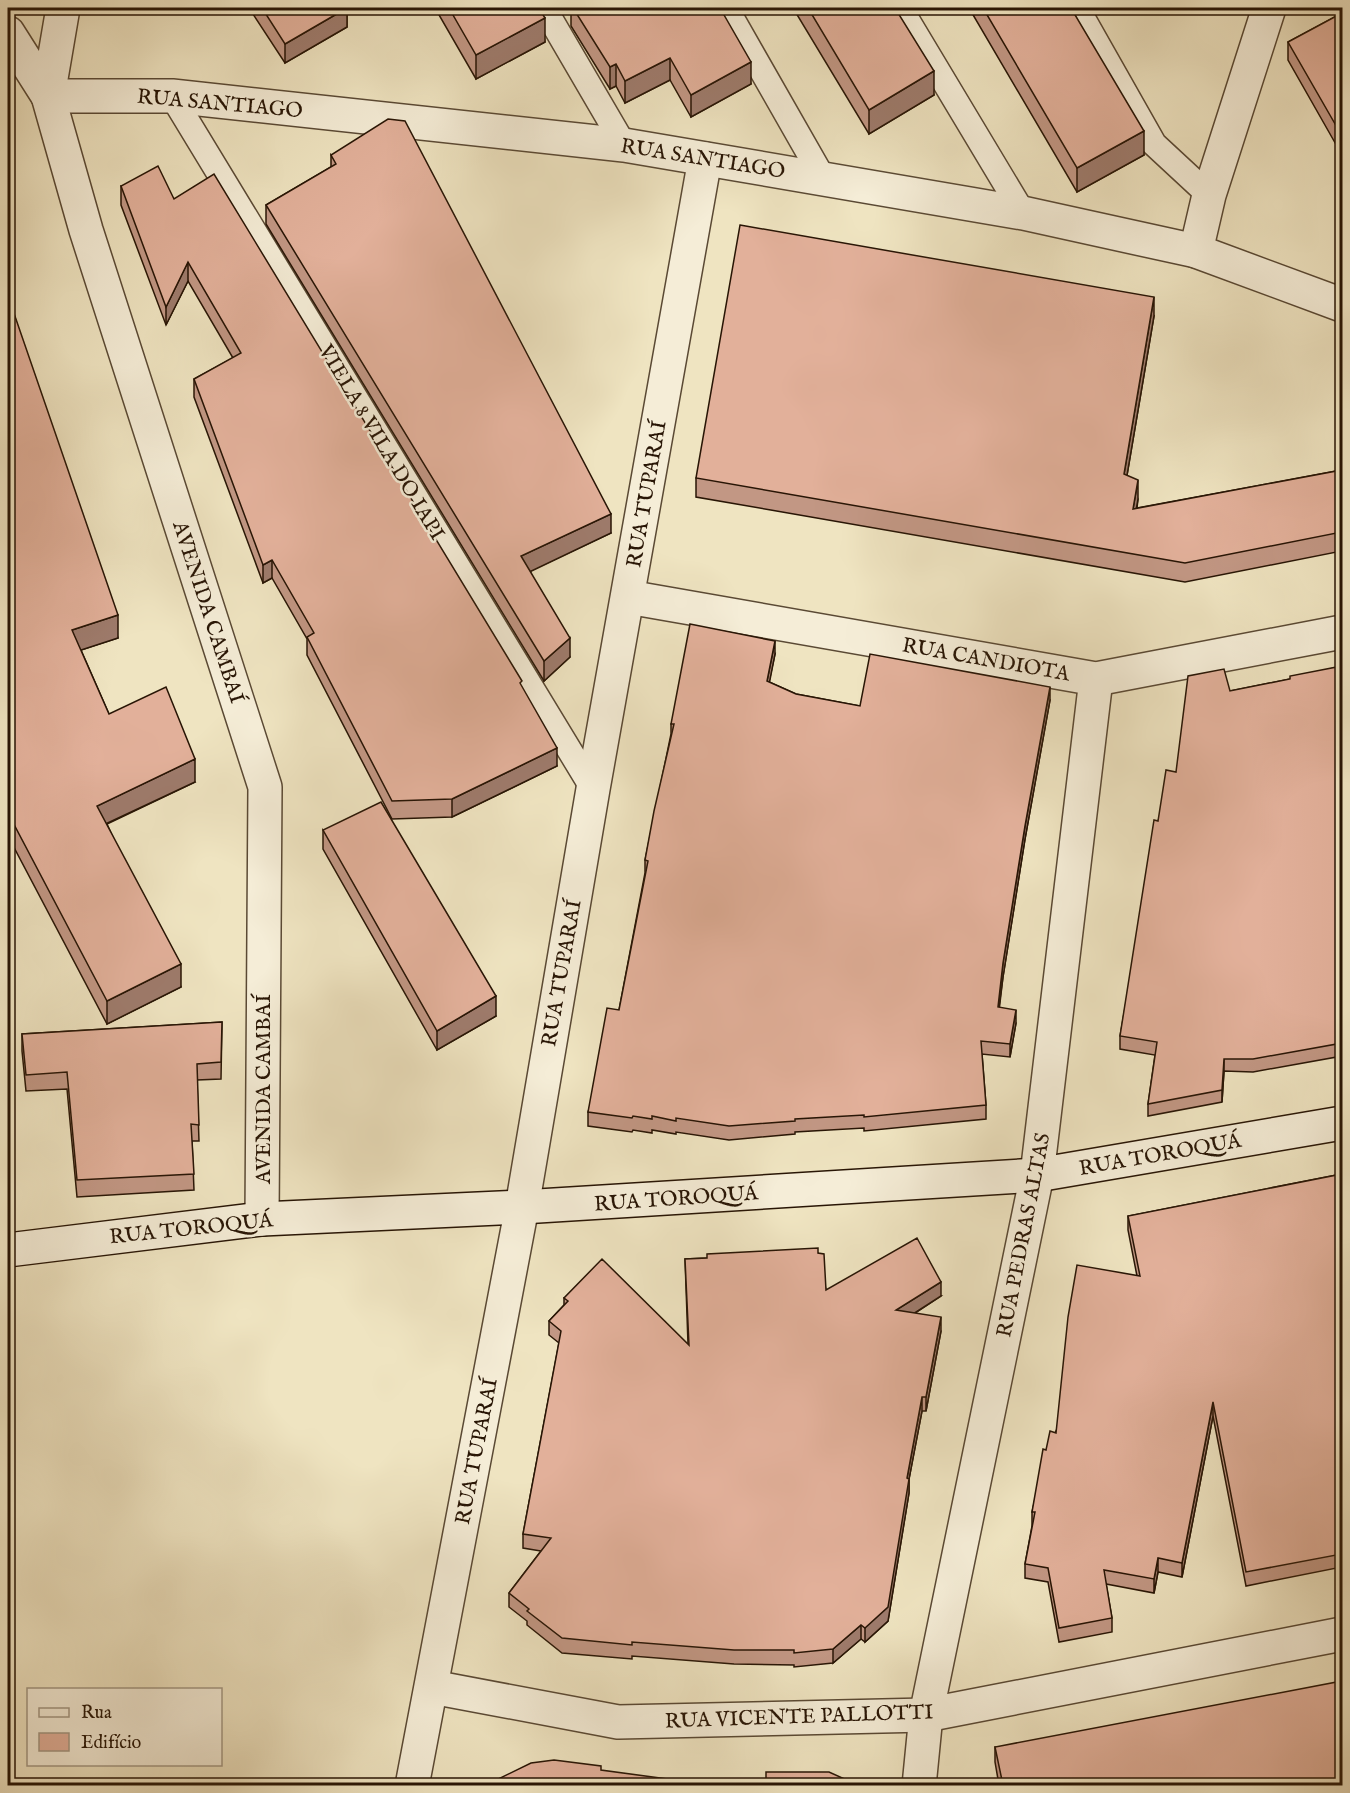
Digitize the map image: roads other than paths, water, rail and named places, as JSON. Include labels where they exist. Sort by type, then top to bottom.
[{"type":"street","points":[[48,96],[63,8]]},
{"type":"street","points":[[1196,251],[1209,195],[1269,8]]},
{"type":"street","name":"AVENIDA CAMBAÍ","points":[[8,33],[48,96],[86,230],[265,787],[262,1219]]},
{"type":"street","name":"RUA SANTIAGO","points":[[48,96],[172,96],[624,145],[1023,213],[1196,251],[1342,305]]},
{"type":"street","name":"RUA TUPARAÍ","points":[[412,1785],[522,1207],[592,789],[705,159]]},
{"type":"street","name":"RUA CANDIOTA","points":[[628,597],[1096,679],[1342,632]]},
{"type":"street","name":"RUA PEDRAS ALTAS","points":[[919,1785],[926,1715],[1037,1175],[1096,679]]},
{"type":"street","name":"RUA TOROQUÁ","points":[[8,1250],[262,1219],[522,1207],[1037,1175],[1342,1123]]},
{"type":"street","name":"RUA VICENTE PALLOTTI","points":[[432,1687],[618,1722],[926,1715],[1342,1634]]},
{"type":"lane","points":[[544,8],[624,145]]},
{"type":"lane","points":[[726,8],[823,178]]},
{"type":"lane","points":[[900,8],[1023,213]]},
{"type":"lane","points":[[1077,8],[1154,144],[1209,195]]},
{"type":"lane","name":"VIELA 8 VILA DO IAPI","points":[[172,96],[592,789]]}]
